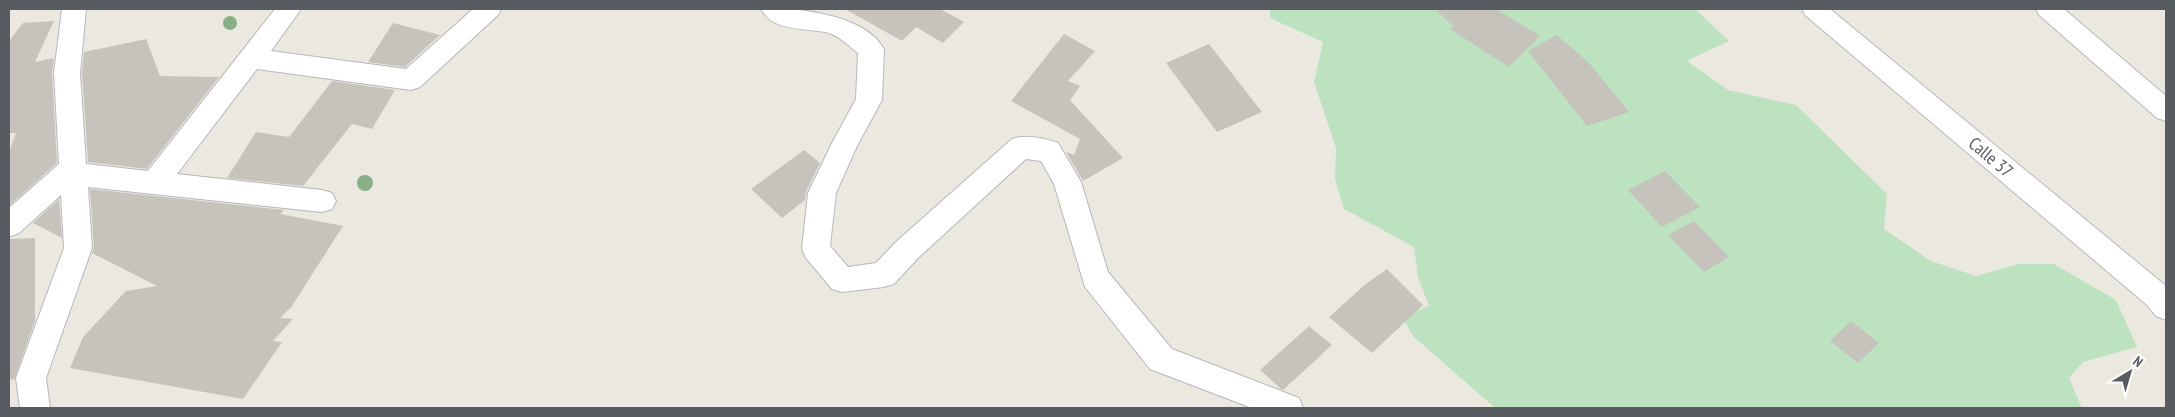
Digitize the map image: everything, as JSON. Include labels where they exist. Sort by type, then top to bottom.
[{"type":"street","points":[[35,408],[31,378],[78,248],[66,73],[74,9]]},
{"type":"street","points":[[154,183],[289,9]]},
{"type":"street","points":[[251,58],[411,80],[489,9]]},
{"type":"street","points":[[773,9],[791,20],[836,25],[871,49],[869,100],[845,143],[822,193],[816,249],[842,280],[884,275],[906,250],[1021,147],[1048,152],[1067,182],[1094,278],[1161,359],[1288,408]]},
{"type":"street","name":"Calle 37","points":[[1814,9],[2150,290],[2166,307]]},
{"type":"street","points":[[2048,9],[2166,111]]},
{"type":"street","points":[[9,225],[73,172],[154,183],[322,201]]},
{"type":"green space","points":[[1270,9],[1695,9],[1729,41],[1687,61],[1728,90],[1796,105],[1887,194],[1884,229],[1931,261],[1976,276],[2018,264],[2054,264],[2116,300],[2137,347],[2083,362],[2069,378],[2082,408],[1495,408],[1413,336],[1402,317],[1429,306],[1418,277],[1414,247],[1344,209],[1335,179],[1336,148],[1314,82],[1323,42],[1270,18]]},
{"type":"building","points":[[845,9],[940,9],[964,22],[943,43],[916,27],[902,41]]},
{"type":"building","points":[[1435,9],[1496,9],[1540,36],[1509,67],[1450,29],[1453,26]]},
{"type":"building","points":[[54,21],[35,62],[54,58],[52,73],[57,163],[9,206],[9,152],[16,133],[9,133],[9,41],[23,23]]},
{"type":"building","points":[[393,23],[440,35],[405,67],[368,62]]},
{"type":"building","points":[[1064,34],[1095,51],[1068,81],[1080,86],[1070,100],[1123,158],[1083,181],[1066,152],[1074,155],[1080,139],[1011,101]]},
{"type":"building","points":[[1557,35],[1589,63],[1629,112],[1587,126],[1528,51]]},
{"type":"building","points":[[146,39],[160,76],[219,77],[147,169],[88,162],[82,73],[84,52]]},
{"type":"building","points":[[1209,44],[1262,112],[1217,132],[1166,63]]},
{"type":"building","points":[[332,81],[395,90],[372,129],[352,124],[303,186],[227,178],[256,132],[289,137]]},
{"type":"building","points":[[804,150],[820,163],[806,192],[805,200],[782,218],[751,189]]},
{"type":"building","points":[[1665,171],[1700,207],[1662,227],[1628,190]]},
{"type":"building","points":[[90,189],[284,210],[280,214],[343,226],[292,306],[280,318],[293,319],[273,341],[282,342],[243,399],[70,368],[83,337],[126,291],[157,286],[92,253],[94,248]]},
{"type":"building","points":[[59,199],[62,238],[33,223]]},
{"type":"building","points":[[1694,221],[1729,257],[1704,272],[1668,235]]},
{"type":"building","points":[[35,238],[35,321],[14,380],[9,379],[9,239]]},
{"type":"building","points":[[1387,269],[1423,305],[1372,353],[1329,317],[1367,283]]},
{"type":"building","points":[[1851,321],[1879,343],[1858,363],[1830,341]]},
{"type":"building","points":[[1309,326],[1332,345],[1283,390],[1260,370]]}]
